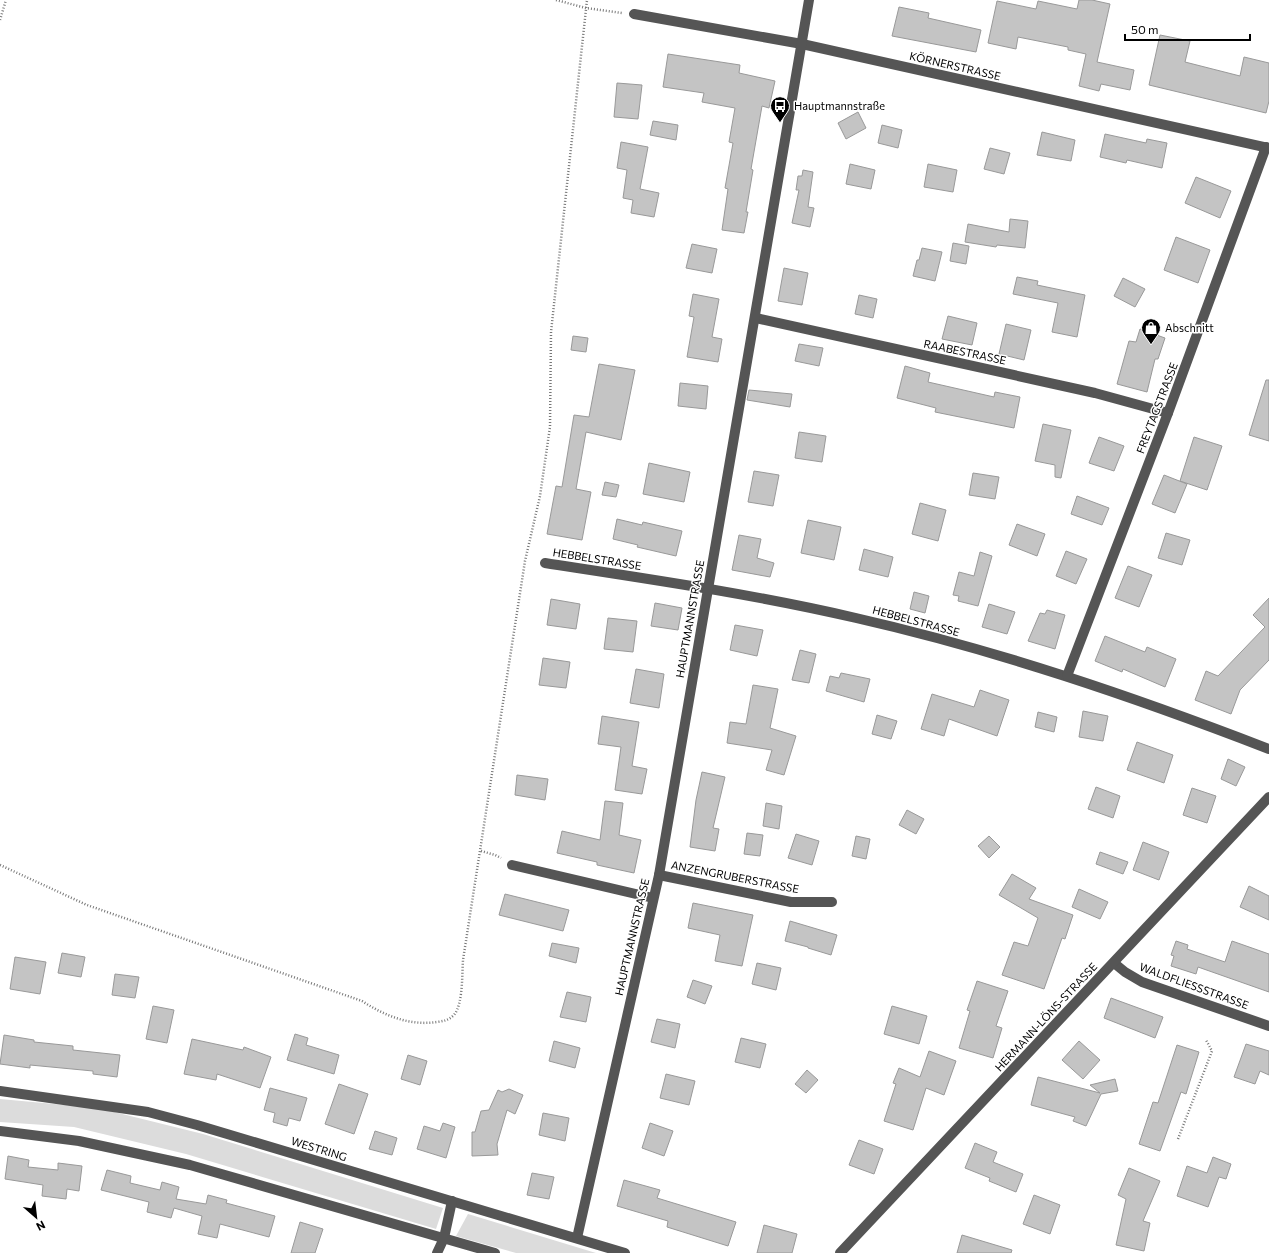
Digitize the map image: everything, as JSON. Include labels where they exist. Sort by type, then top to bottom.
[{"type":"street","name":"HAUPTMANNSTRASSE","points":[[577,1238],[659,875],[756,318],[809,0]]},
{"type":"street","name":"KÖRNERSTRASSE","points":[[634,14],[802,44],[1268,148]]},
{"type":"street","name":"FREYTAGSTRASSE","points":[[1067,676],[1268,148]]},
{"type":"street","name":"RAABESTRASSE","points":[[756,318],[1095,393],[1168,413]]},
{"type":"street","name":"HEBBELSTRASSE","points":[[544,563],[708,588],[858,618],[969,647],[1067,676],[1172,712],[1269,749]]},
{"type":"street","name":"HERMANN-LÖNS-STRASSE","points":[[840,1253],[1269,797]]},
{"type":"street","points":[[512,865],[653,898]]},
{"type":"street","name":"ANZENGRUBERSTRASSE","points":[[659,875],[790,902],[832,902]]},
{"type":"street","name":"WALDFLIESSSTRASSE","points":[[1114,963],[1125,972],[1142,982],[1269,1026]]},
{"type":"street","name":"WESTRING","points":[[0,1091],[148,1112],[625,1253]]},
{"type":"street","points":[[0,1131],[79,1141],[190,1165],[495,1253]]},
{"type":"street","points":[[437,1253],[444,1238],[452,1201]]},
{"type":"path","points":[[0,20],[6,0]]},
{"type":"path","points":[[556,0],[586,8],[634,14]]},
{"type":"path","points":[[0,865],[87,905],[362,1001],[375,1009],[402,1020],[423,1024],[447,1020],[454,1014],[459,1004],[463,960],[525,561],[540,496],[550,427],[551,332],[587,0]]},
{"type":"path","points":[[481,851],[495,854],[512,865]]},
{"type":"path","points":[[1178,1139],[1212,1051],[1206,1040]]},
{"type":"shaded area","points":[[0,1099],[98,1108],[203,1134],[443,1208],[436,1229],[186,1154],[74,1127],[0,1122]]},
{"type":"shaded area","points":[[468,1214],[596,1253],[516,1253],[456,1236]]},
{"type":"building","points":[[1079,0],[1092,0],[1110,4],[1097,62],[1134,70],[1130,90],[1101,84],[1099,91],[1079,86],[1086,54],[1068,50],[1068,47],[1018,37],[1016,49],[988,43],[997,1],[1036,9],[1038,1],[1077,9]]},
{"type":"building","points":[[899,7],[929,13],[928,18],[981,30],[976,52],[892,36]]},
{"type":"building","points":[[1160,35],[1190,41],[1185,62],[1240,76],[1244,57],[1269,63],[1269,101],[1266,113],[1149,85]]},
{"type":"building","points":[[668,54],[740,65],[739,73],[775,81],[769,108],[762,106],[751,169],[753,170],[744,233],[722,230],[728,189],[725,188],[733,143],[729,142],[735,108],[702,102],[704,93],[663,87]]},
{"type":"building","points":[[617,83],[642,85],[638,119],[614,117]]},
{"type":"building","points":[[858,112],[866,128],[846,139],[838,123]]},
{"type":"building","points":[[653,121],[678,125],[676,140],[650,135]]},
{"type":"building","points":[[882,125],[902,130],[898,148],[878,143]]},
{"type":"building","points":[[1042,132],[1075,140],[1071,161],[1037,155]]},
{"type":"building","points":[[1105,134],[1146,143],[1147,139],[1167,143],[1162,168],[1127,160],[1126,163],[1100,157]]},
{"type":"building","points":[[621,142],[648,147],[640,189],[659,193],[654,217],[631,213],[633,200],[623,198],[627,170],[617,168]]},
{"type":"building","points":[[990,148],[1010,153],[1004,174],[984,169]]},
{"type":"building","points":[[850,164],[875,170],[871,189],[846,184]]},
{"type":"building","points":[[928,164],[957,170],[953,192],[924,187]]},
{"type":"building","points":[[803,170],[813,172],[808,207],[814,208],[810,227],[792,223],[799,190],[796,190],[798,176],[802,176]]},
{"type":"building","points":[[1196,177],[1231,191],[1220,218],[1185,203]]},
{"type":"building","points":[[1010,219],[1028,221],[1025,248],[997,245],[996,247],[965,242],[968,224],[1009,232]]},
{"type":"building","points":[[1176,237],[1210,250],[1198,283],[1164,270]]},
{"type":"building","points":[[953,243],[969,246],[966,264],[950,261]]},
{"type":"building","points":[[692,244],[717,249],[712,273],[686,268]]},
{"type":"building","points":[[922,248],[942,252],[935,281],[913,276]]},
{"type":"building","points":[[784,268],[808,273],[802,305],[778,301]]},
{"type":"building","points":[[1017,277],[1038,281],[1037,285],[1085,295],[1077,337],[1052,332],[1058,303],[1013,294]]},
{"type":"building","points":[[1123,278],[1145,289],[1135,307],[1114,296]]},
{"type":"building","points":[[693,294],[719,299],[712,337],[722,339],[718,362],[687,357],[694,317],[689,316]]},
{"type":"building","points":[[859,295],[877,299],[873,318],[855,314]]},
{"type":"building","points":[[948,316],[977,323],[972,345],[942,339]]},
{"type":"building","points":[[1006,324],[1031,330],[1024,360],[999,354]]},
{"type":"building","points":[[1140,329],[1165,338],[1158,359],[1155,359],[1147,392],[1117,384],[1129,341],[1136,342]]},
{"type":"building","points":[[573,336],[588,338],[586,352],[571,350]]},
{"type":"building","points":[[799,344],[823,348],[819,366],[795,361]]},
{"type":"building","points":[[599,364],[635,370],[621,440],[586,432],[576,489],[591,492],[582,540],[547,534],[556,486],[562,487],[574,415],[589,417]]},
{"type":"building","points":[[905,366],[930,373],[928,382],[994,397],[995,392],[1020,397],[1014,428],[935,412],[936,408],[897,398]]},
{"type":"building","points":[[1266,380],[1269,380],[1269,441],[1249,435]]},
{"type":"building","points":[[680,383],[708,386],[706,409],[678,406]]},
{"type":"building","points":[[749,390],[792,394],[790,407],[747,400]]},
{"type":"building","points":[[1043,424],[1071,430],[1061,478],[1055,477],[1055,465],[1035,461]]},
{"type":"building","points":[[799,432],[826,436],[822,462],[795,458]]},
{"type":"building","points":[[1099,437],[1124,446],[1114,471],[1089,463]]},
{"type":"building","points":[[1194,437],[1222,446],[1207,490],[1180,481]]},
{"type":"building","points":[[649,463],[690,472],[684,502],[643,494]]},
{"type":"building","points":[[754,471],[779,475],[773,506],[748,502]]},
{"type":"building","points":[[973,473],[999,477],[995,499],[969,495]]},
{"type":"building","points":[[1164,475],[1187,484],[1175,513],[1152,504]]},
{"type":"building","points":[[605,482],[619,485],[616,497],[602,495]]},
{"type":"building","points":[[1077,496],[1109,508],[1102,525],[1071,514]]},
{"type":"building","points":[[920,503],[946,510],[938,541],[912,534]]},
{"type":"building","points":[[617,519],[642,525],[643,522],[682,531],[676,556],[637,547],[638,545],[613,539]]},
{"type":"building","points":[[808,520],[841,527],[834,560],[801,553]]},
{"type":"building","points":[[1017,524],[1045,534],[1037,556],[1009,545]]},
{"type":"building","points":[[1166,533],[1190,540],[1182,565],[1158,558]]},
{"type":"building","points":[[739,535],[761,539],[757,558],[774,563],[770,577],[732,570]]},
{"type":"building","points":[[864,549],[893,557],[888,577],[859,570]]},
{"type":"building","points":[[1066,551],[1087,559],[1076,584],[1056,576]]},
{"type":"building","points":[[980,552],[992,556],[978,606],[958,601],[959,596],[953,595],[959,572],[974,576]]},
{"type":"building","points":[[1128,566],[1152,575],[1139,607],[1115,598]]},
{"type":"building","points":[[914,592],[929,596],[925,613],[910,609]]},
{"type":"building","points":[[1269,598],[1269,660],[1240,690],[1231,714],[1195,700],[1206,671],[1218,676],[1265,627],[1253,615]]},
{"type":"building","points":[[551,599],[580,604],[576,629],[547,625]]},
{"type":"building","points":[[655,603],[682,608],[678,630],[651,626]]},
{"type":"building","points":[[989,604],[1015,612],[1007,634],[982,627]]},
{"type":"building","points":[[1047,610],[1065,615],[1055,649],[1028,641],[1040,613],[1045,614]]},
{"type":"building","points":[[608,618],[637,621],[633,652],[604,649]]},
{"type":"building","points":[[735,625],[763,630],[757,656],[730,650]]},
{"type":"building","points":[[1105,636],[1145,652],[1147,647],[1176,659],[1165,687],[1123,669],[1122,672],[1095,661]]},
{"type":"building","points":[[800,650],[816,654],[809,683],[792,680]]},
{"type":"building","points":[[543,658],[570,662],[566,688],[539,685]]},
{"type":"building","points":[[636,669],[664,674],[659,708],[630,703]]},
{"type":"building","points":[[841,673],[870,679],[864,702],[826,691],[830,676],[839,678]]},
{"type":"building","points":[[753,685],[778,689],[770,728],[796,736],[784,775],[766,770],[772,750],[727,743],[730,722],[746,724]]},
{"type":"building","points":[[980,690],[1009,700],[997,736],[949,719],[944,736],[921,729],[932,694],[974,707]]},
{"type":"building","points":[[1083,711],[1108,716],[1103,741],[1079,737]]},
{"type":"building","points":[[1038,712],[1057,717],[1054,732],[1035,727]]},
{"type":"building","points":[[877,715],[897,721],[891,739],[872,734]]},
{"type":"building","points":[[602,716],[639,722],[632,766],[647,769],[642,794],[615,790],[621,747],[598,744]]},
{"type":"building","points":[[1137,742],[1173,755],[1164,783],[1127,770]]},
{"type":"building","points":[[1228,759],[1245,767],[1236,786],[1221,779]]},
{"type":"building","points":[[702,772],[725,777],[713,828],[719,829],[715,851],[690,847],[696,800]]},
{"type":"building","points":[[517,775],[548,779],[545,800],[515,795]]},
{"type":"building","points":[[1096,787],[1120,796],[1113,818],[1088,809]]},
{"type":"building","points":[[1192,788],[1216,796],[1207,823],[1183,815]]},
{"type":"building","points":[[605,801],[623,803],[619,835],[641,840],[634,873],[597,865],[597,862],[557,853],[562,831],[600,840]]},
{"type":"building","points":[[766,803],[782,806],[779,829],[763,826]]},
{"type":"building","points":[[907,810],[924,819],[916,834],[899,825]]},
{"type":"building","points":[[747,833],[763,835],[760,856],[744,854]]},
{"type":"building","points":[[796,834],[819,841],[812,865],[788,858]]},
{"type":"building","points":[[856,836],[870,839],[866,859],[852,856]]},
{"type":"building","points":[[989,836],[1000,847],[989,858],[978,846]]},
{"type":"building","points":[[1143,842],[1169,852],[1159,880],[1133,870]]},
{"type":"building","points":[[1100,852],[1128,862],[1123,874],[1096,864]]},
{"type":"building","points":[[1012,874],[1036,888],[1029,899],[1073,915],[1065,939],[1062,938],[1044,989],[1002,975],[1014,942],[1028,946],[1038,918],[999,895]]},
{"type":"building","points":[[1249,886],[1269,896],[1269,920],[1240,907]]},
{"type":"building","points":[[1079,889],[1108,902],[1100,919],[1072,907]]},
{"type":"building","points":[[505,894],[569,910],[563,931],[499,915]]},
{"type":"building","points":[[693,903],[753,915],[742,966],[715,961],[720,935],[688,928]]},
{"type":"building","points":[[790,921],[837,935],[831,955],[785,941]]},
{"type":"building","points":[[1176,941],[1188,945],[1187,949],[1225,962],[1232,941],[1269,954],[1269,992],[1198,967],[1196,974],[1171,966],[1174,956],[1171,955]]},
{"type":"building","points":[[552,943],[579,948],[576,963],[549,956]]},
{"type":"building","points":[[62,953],[85,957],[81,977],[58,973]]},
{"type":"building","points":[[15,957],[46,962],[40,994],[10,989]]},
{"type":"building","points":[[757,963],[781,968],[776,990],[752,984]]},
{"type":"building","points":[[115,974],[139,977],[135,998],[112,995]]},
{"type":"building","points":[[693,980],[712,986],[705,1004],[687,997]]},
{"type":"building","points":[[977,981],[1008,991],[996,1026],[1002,1028],[993,1058],[959,1048],[970,1011],[967,1010]]},
{"type":"building","points":[[567,992],[591,997],[586,1022],[560,1017]]},
{"type":"building","points":[[1111,998],[1163,1017],[1155,1038],[1104,1018]]},
{"type":"building","points":[[153,1006],[174,1010],[167,1043],[146,1039]]},
{"type":"building","points":[[892,1006],[927,1016],[919,1044],[884,1034]]},
{"type":"building","points":[[657,1019],[680,1024],[675,1048],[651,1042]]},
{"type":"building","points":[[295,1034],[308,1038],[306,1045],[339,1055],[334,1074],[287,1060]]},
{"type":"building","points":[[4,1035],[34,1040],[34,1042],[73,1046],[73,1050],[120,1055],[117,1077],[93,1074],[93,1071],[30,1065],[30,1068],[0,1064]]},
{"type":"building","points":[[741,1038],[766,1044],[760,1068],[735,1062]]},
{"type":"building","points":[[192,1039],[243,1050],[244,1047],[271,1057],[260,1088],[217,1074],[216,1080],[184,1074]]},
{"type":"building","points":[[554,1041],[580,1048],[575,1068],[549,1061]]},
{"type":"building","points":[[1079,1041],[1100,1060],[1083,1079],[1062,1060]]},
{"type":"building","points":[[1246,1044],[1269,1051],[1269,1075],[1260,1071],[1255,1084],[1234,1077]]},
{"type":"building","points":[[1177,1045],[1199,1052],[1186,1094],[1181,1092],[1160,1151],[1139,1144],[1153,1102],[1158,1103]]},
{"type":"building","points":[[929,1051],[956,1061],[944,1095],[926,1088],[913,1130],[884,1121],[896,1084],[893,1083],[899,1068],[920,1077]]},
{"type":"building","points":[[408,1055],[427,1061],[420,1085],[401,1079]]},
{"type":"building","points":[[807,1070],[818,1080],[806,1093],[795,1084]]},
{"type":"building","points":[[666,1074],[695,1081],[689,1105],[660,1098]]},
{"type":"building","points":[[1038,1077],[1100,1093],[1090,1085],[1115,1079],[1118,1091],[1101,1094],[1086,1126],[1073,1121],[1075,1117],[1031,1105]]},
{"type":"building","points":[[339,1084],[368,1094],[354,1134],[325,1124]]},
{"type":"building","points":[[270,1088],[307,1098],[300,1121],[289,1118],[287,1126],[273,1122],[275,1113],[264,1110]]},
{"type":"building","points":[[509,1089],[523,1095],[515,1114],[507,1110],[497,1144],[498,1155],[472,1156],[472,1132],[475,1132],[481,1111],[489,1110],[498,1090],[502,1092]]},
{"type":"building","points":[[543,1113],[569,1118],[565,1141],[539,1135]]},
{"type":"building","points":[[443,1123],[455,1127],[446,1158],[417,1149],[424,1126],[440,1131]]},
{"type":"building","points":[[650,1123],[673,1131],[664,1156],[642,1148]]},
{"type":"building","points":[[375,1131],[397,1138],[392,1155],[369,1149]]},
{"type":"building","points":[[859,1140],[883,1149],[874,1174],[849,1165]]},
{"type":"building","points":[[975,1143],[997,1152],[993,1162],[1023,1174],[1016,1192],[989,1181],[990,1178],[965,1168]]},
{"type":"building","points":[[8,1156],[29,1160],[28,1167],[58,1170],[58,1163],[82,1166],[79,1191],[67,1189],[66,1199],[42,1196],[43,1185],[5,1179]]},
{"type":"building","points":[[1213,1157],[1231,1164],[1226,1179],[1219,1177],[1208,1207],[1177,1196],[1187,1166],[1207,1173]]},
{"type":"building","points":[[1129,1168],[1160,1181],[1143,1221],[1150,1223],[1144,1251],[1116,1245],[1126,1199],[1118,1195]]},
{"type":"building","points":[[107,1170],[131,1176],[130,1183],[160,1190],[162,1182],[179,1187],[176,1199],[206,1204],[208,1195],[227,1200],[226,1203],[275,1216],[269,1237],[220,1224],[217,1238],[198,1234],[202,1216],[174,1208],[171,1218],[147,1212],[149,1202],[101,1190]]},
{"type":"building","points":[[532,1173],[554,1177],[549,1199],[527,1195]]},
{"type":"building","points":[[624,1180],[660,1190],[657,1198],[736,1222],[728,1246],[667,1227],[668,1221],[617,1206]]},
{"type":"building","points":[[1034,1195],[1060,1205],[1050,1234],[1023,1224]]},
{"type":"building","points":[[300,1222],[323,1229],[315,1253],[291,1253]]},
{"type":"building","points":[[764,1225],[797,1234],[792,1253],[757,1253]]},
{"type":"building","points":[[962,1235],[1012,1250],[1011,1253],[957,1253]]},
{"type":"place","name":"Hauptmannstraße","points":[[780,123]]},
{"type":"place","name":"Abschnitt","points":[[1151,345]]}]
